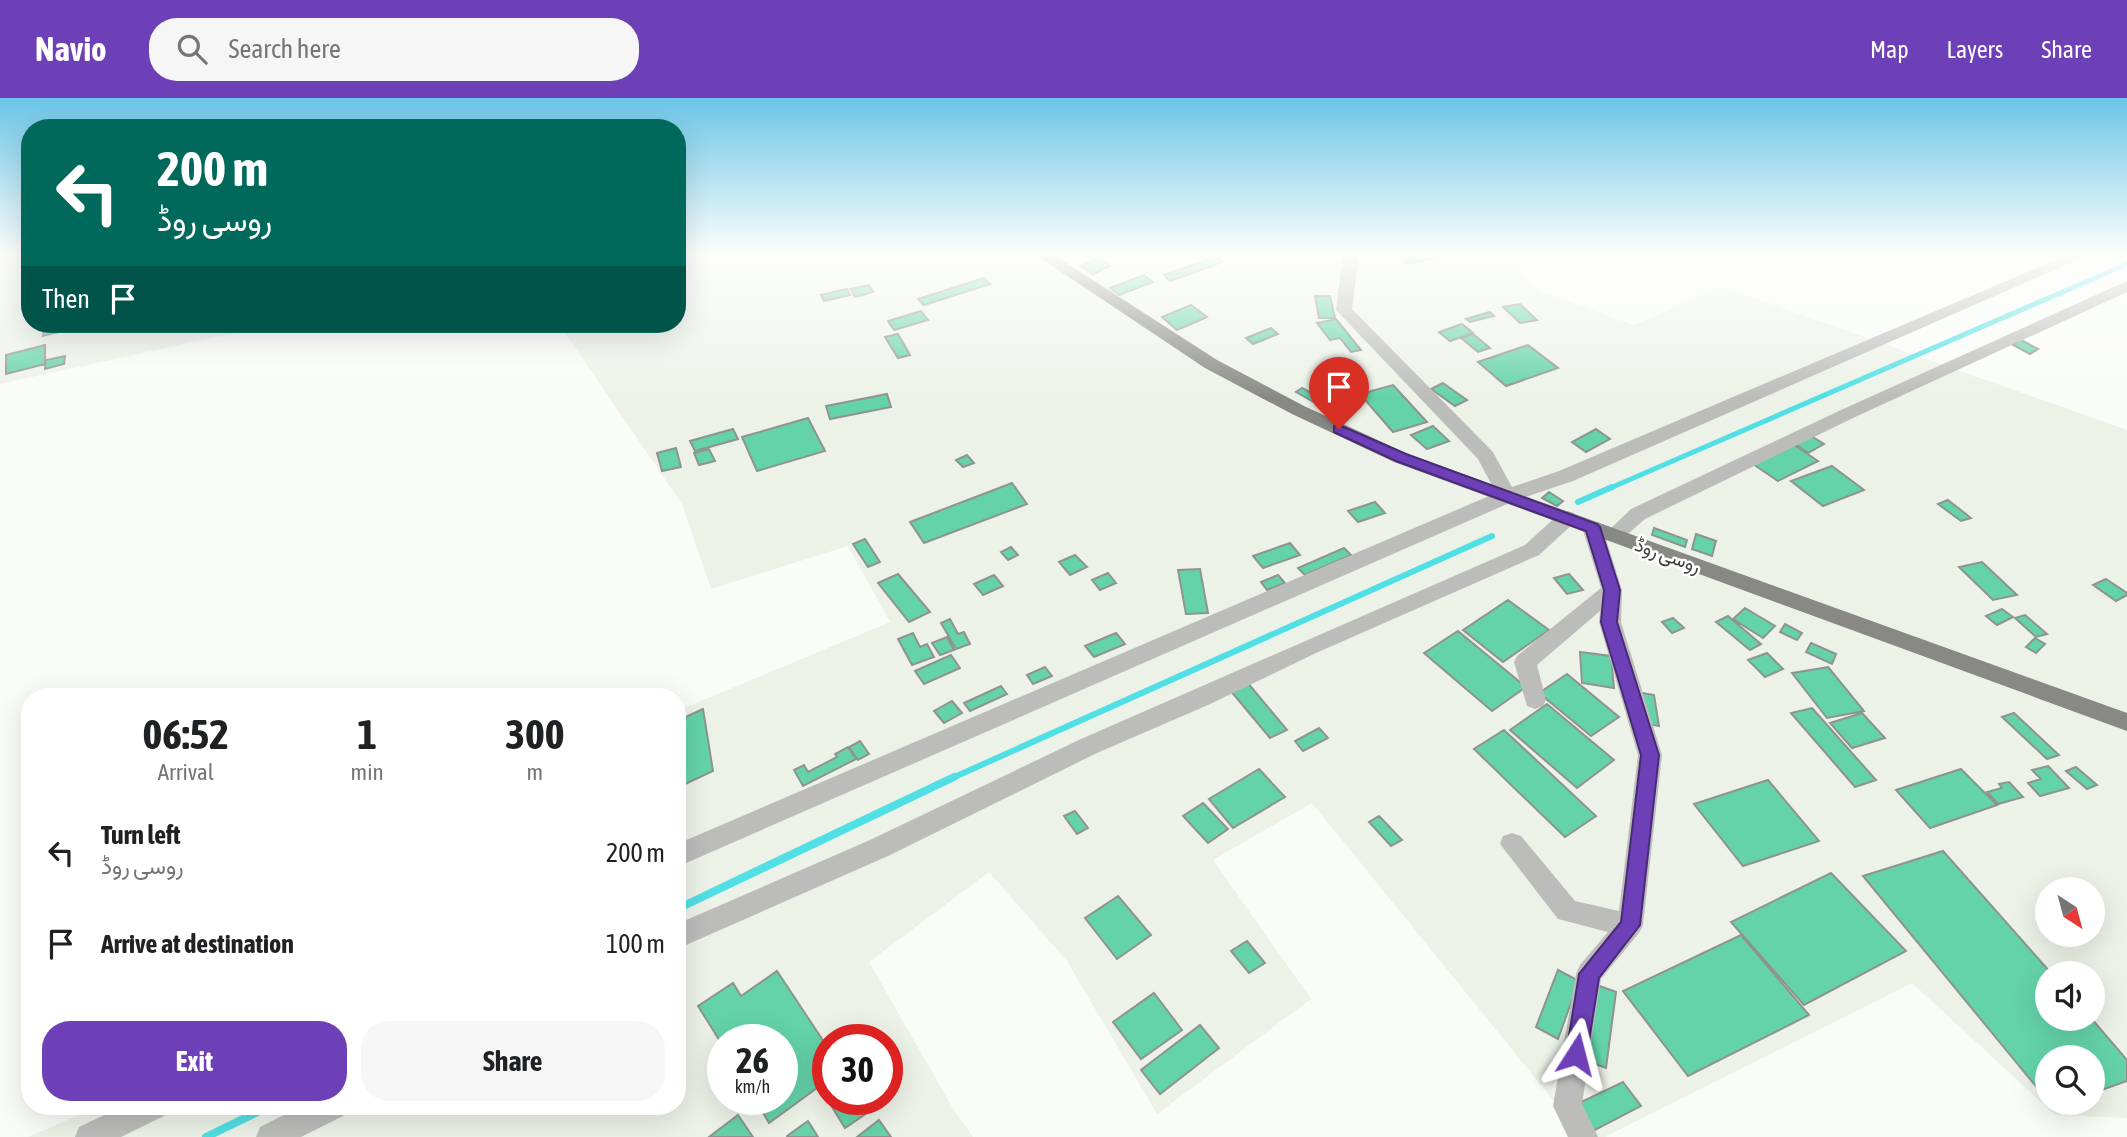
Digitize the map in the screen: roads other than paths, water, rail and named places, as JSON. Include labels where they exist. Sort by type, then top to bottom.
[{"type":"main road","name":"روسی روڈ","points":[[1115,301],[1211,364],[1298,410],[1401,458],[2127,722]]},
{"type":"street","points":[[1345,301],[1344,310],[1486,456],[1507,496]]},
{"type":"street","points":[[686,852],[1507,496],[1566,476],[1972,301]]},
{"type":"street","points":[[1584,1137],[1567,1106],[1589,974],[1630,925],[1650,755],[1609,622],[1612,590],[1603,531],[1847,414],[2093,301]]},
{"type":"street","points":[[686,933],[879,848],[1089,746],[1532,550],[1567,518]]},
{"type":"street","points":[[1535,700],[1525,662],[1612,590]]},
{"type":"street","points":[[1511,844],[1566,911],[1630,925]]},
{"type":"street","points":[[89,1137],[135,1115]]},
{"type":"street","points":[[270,1137],[315,1115]]},
{"type":"waterway","points":[[1608,489],[2041,301]]},
{"type":"waterway","points":[[1578,502],[1612,487]]},
{"type":"waterway","points":[[950,779],[1492,536]]},
{"type":"waterway","points":[[686,905],[954,777]]},
{"type":"waterway","points":[[206,1137],[251,1115]]}]
